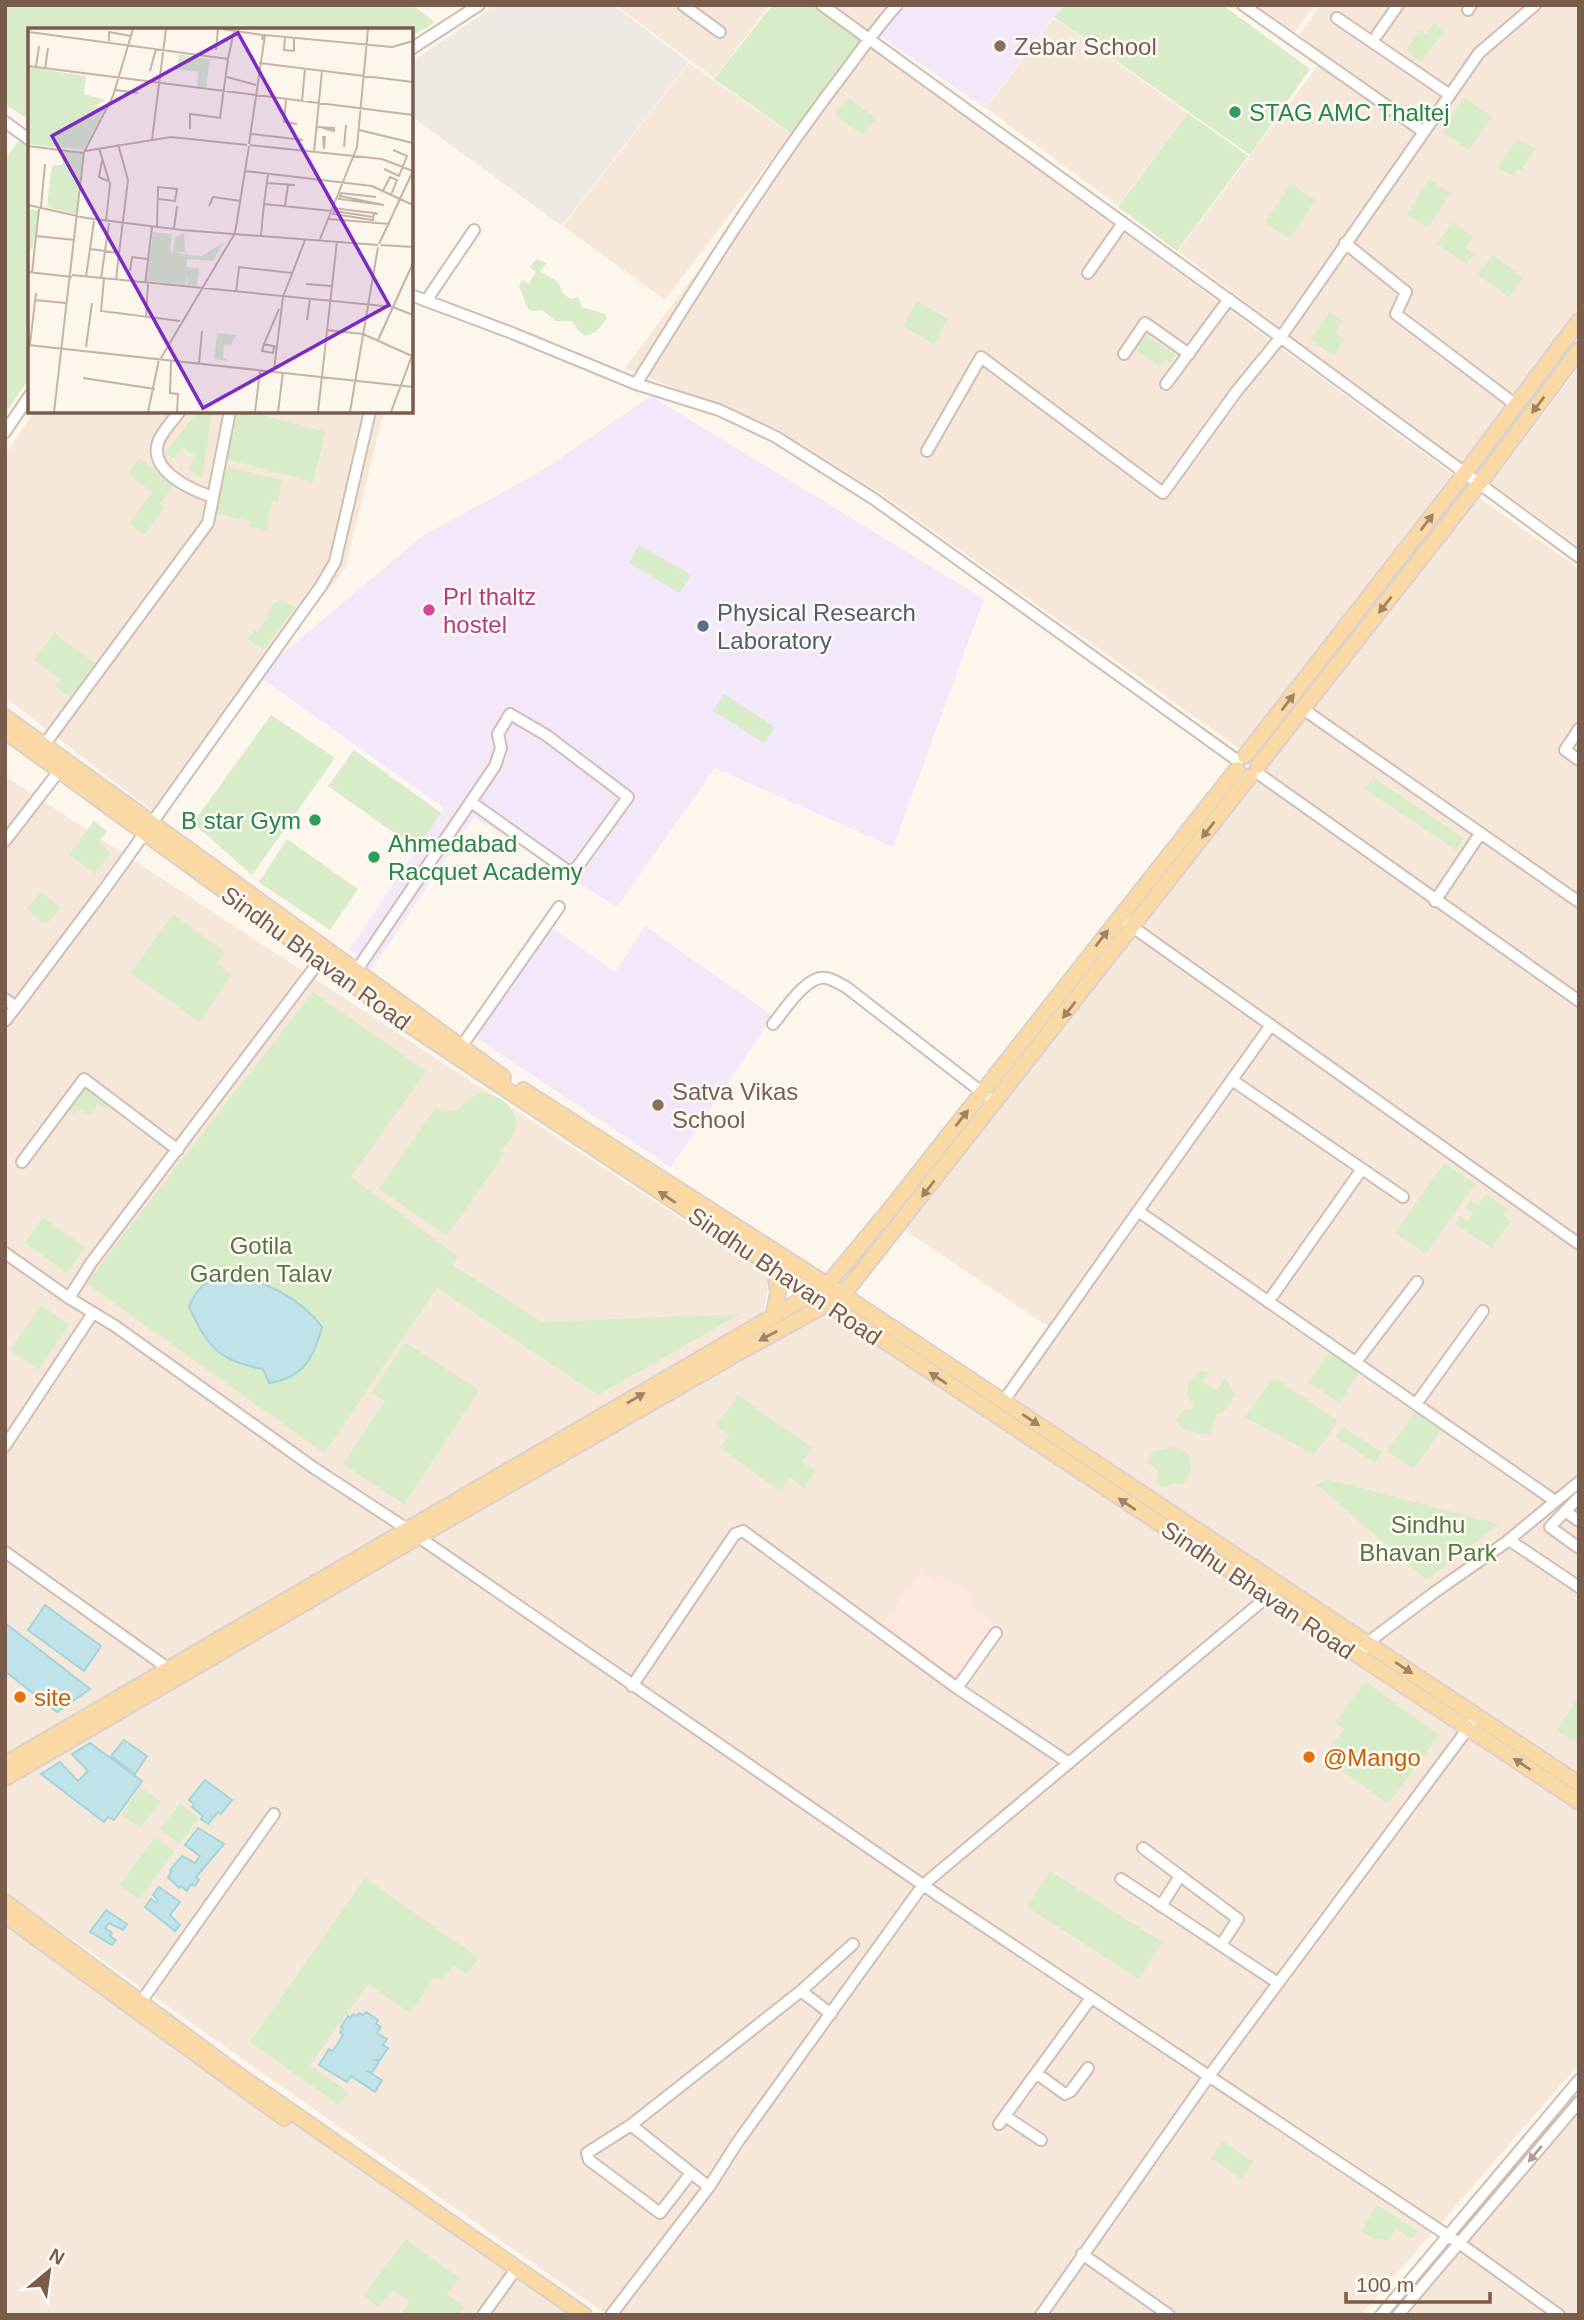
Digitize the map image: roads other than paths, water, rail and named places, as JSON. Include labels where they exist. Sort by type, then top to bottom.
[{"type":"main road","points":[[5,1778],[827,1285],[863,1244],[1240,762],[1465,473],[1579,321]]},
{"type":"main road","points":[[5,1764],[412,1533],[843,1295],[1479,484],[1579,350]]},
{"type":"main road","name":"Sindhu Bhavan Road","points":[[5,717],[147,827],[352,976],[510,1082],[843,1295],[1367,1644],[1579,1802]]},
{"type":"main road","name":"Sindhu Bhavan Road","points":[[5,731],[59,771],[147,827]]},
{"type":"main road","points":[[1240,762],[1255,759],[1255,771]]},
{"type":"main road","name":"Sindhu Bhavan Road","points":[[352,976],[403,1021],[1358,1657],[1579,1784]]},
{"type":"main road","points":[[773,1317],[778,1293],[775,1269]]},
{"type":"main road","points":[[5,1902],[232,2082],[514,2273],[584,2315]]},
{"type":"main road","points":[[5,1915],[138,2007]]},
{"type":"main road","points":[[514,2273],[567,2315]]},
{"type":"street","points":[[413,48],[478,5]]},
{"type":"street","points":[[683,5],[720,32]]},
{"type":"street","points":[[822,5],[1230,299],[1579,557]]},
{"type":"street","points":[[636,384],[741,216],[867,38],[897,5]]},
{"type":"street","points":[[1243,5],[1424,132]]},
{"type":"street","points":[[1377,35],[1398,5]]},
{"type":"street","points":[[927,451],[981,357],[1163,493],[1236,392],[1281,337],[1479,54],[1535,5]]},
{"type":"street","points":[[1337,18],[1450,95]]},
{"type":"street","points":[[5,122],[28,138]]},
{"type":"street","points":[[1088,273],[1123,223]]},
{"type":"street","points":[[426,301],[474,230]]},
{"type":"street","points":[[1345,243],[1406,292],[1396,314],[1516,405]]},
{"type":"street","points":[[413,296],[636,384],[719,410],[776,437],[884,507],[1240,762]]},
{"type":"street","points":[[1166,384],[1230,299]]},
{"type":"street","points":[[1124,354],[1145,323],[1189,354]]},
{"type":"street","points":[[5,432],[28,398]]},
{"type":"street","points":[[179,413],[159,440],[157,454],[164,470],[192,490],[213,497]]},
{"type":"street","points":[[44,745],[208,523],[230,413]]},
{"type":"street","points":[[5,1021],[104,890],[321,586],[335,562],[370,413]]},
{"type":"street","points":[[1303,709],[1579,902]]},
{"type":"street","points":[[352,976],[495,766],[501,748],[498,734],[510,713],[545,735],[628,797],[578,866],[568,871],[471,802]]},
{"type":"street","points":[[1579,729],[1565,750],[1579,760]]},
{"type":"street","points":[[5,841],[59,771]]},
{"type":"street","points":[[1255,771],[1579,1001]]},
{"type":"street","points":[[1435,901],[1480,834]]},
{"type":"street","points":[[461,1047],[559,907]]},
{"type":"street","points":[[1119,917],[1579,1244]]},
{"type":"street","points":[[69,1298],[91,1263],[324,956]]},
{"type":"street","points":[[773,1024],[808,983],[817,978],[828,978],[846,987],[996,1103]]},
{"type":"street","points":[[5,999],[16,1007]]},
{"type":"street","points":[[1003,1402],[1271,1025]]},
{"type":"street","points":[[22,1162],[84,1079],[178,1150]]},
{"type":"street","points":[[1231,1080],[1403,1197]]},
{"type":"street","points":[[1268,1302],[1362,1169]]},
{"type":"street","points":[[1138,1211],[1555,1501]]},
{"type":"street","points":[[5,1253],[69,1298],[115,1326],[296,1455],[923,1885],[1459,2243],[1559,2315]]},
{"type":"street","points":[[1356,1363],[1417,1282]]},
{"type":"street","points":[[1416,1404],[1483,1311]]},
{"type":"street","points":[[5,1446],[93,1313]]},
{"type":"street","points":[[1358,1657],[1367,1644],[1435,1591],[1509,1541],[1579,1482]]},
{"type":"street","points":[[1579,1497],[1550,1527],[1579,1548]]},
{"type":"street","points":[[1565,1511],[1579,1521]]},
{"type":"street","points":[[632,1686],[735,1534],[743,1531],[957,1688],[1069,1763]]},
{"type":"street","points":[[1509,1541],[1579,1587]]},
{"type":"street","points":[[5,1552],[169,1669]]},
{"type":"street","points":[[611,2315],[709,2187],[737,2143],[923,1885],[1267,1597],[1276,1583]]},
{"type":"street","points":[[957,1688],[996,1633]]},
{"type":"street","points":[[1041,2315],[1209,2076],[1472,1722]]},
{"type":"street","points":[[138,2007],[274,1814]]},
{"type":"street","points":[[1143,1848],[1238,1919],[1221,1945]]},
{"type":"street","points":[[1161,1906],[1180,1876]]},
{"type":"street","points":[[1121,1879],[1279,1983]]},
{"type":"street","points":[[691,2173],[660,2213],[589,2160],[587,2153],[631,2125],[801,1991],[853,1944]]},
{"type":"street","points":[[801,1991],[831,2014]]},
{"type":"street","points":[[1041,2140],[1002,2120],[1091,1998]]},
{"type":"street","points":[[1036,2073],[1065,2094],[1071,2091],[1088,2068]]},
{"type":"street","points":[[1381,2315],[1579,2080]]},
{"type":"street","points":[[1398,2315],[1579,2102]]},
{"type":"street","points":[[631,2125],[709,2187]]},
{"type":"street","points":[[1082,2255],[1169,2315]]},
{"type":"street","points":[[483,2315],[514,2273]]},
{"type":"water","points":[[231,1274],[281,1292],[304,1307],[322,1327],[311,1357],[299,1371],[269,1383],[263,1369],[235,1362],[209,1342],[189,1307],[196,1293],[205,1284]]},
{"type":"water","points":[[45,1605],[101,1646],[84,1671],[28,1630]]},
{"type":"water","points":[[5,1623],[90,1689],[57,1712],[5,1671]]},
{"type":"water","points":[[124,1740],[147,1756],[135,1774],[111,1756]]},
{"type":"water","points":[[90,1743],[142,1781],[114,1820],[108,1817],[104,1822],[41,1774],[60,1762],[78,1781],[88,1771],[72,1754]]},
{"type":"water","points":[[205,1780],[232,1800],[221,1814],[218,1812],[208,1824],[201,1819],[203,1816],[192,1807],[194,1804],[189,1800]]},
{"type":"water","points":[[198,1828],[224,1844],[196,1877],[199,1880],[195,1886],[191,1884],[187,1891],[181,1886],[179,1888],[168,1877],[170,1870],[182,1856],[195,1863],[200,1856],[185,1845]]},
{"type":"water","points":[[159,1887],[180,1902],[170,1915],[180,1925],[175,1931],[145,1907],[151,1899],[156,1903],[158,1900],[153,1895]]},
{"type":"water","points":[[106,1910],[127,1924],[123,1930],[109,1923],[105,1928],[116,1940],[112,1945],[90,1932]]},
{"type":"water","points":[[366,2012],[378,2020],[376,2024],[381,2027],[377,2033],[387,2039],[383,2045],[388,2048],[380,2060],[376,2060],[379,2062],[372,2072],[369,2072],[382,2080],[375,2092],[351,2076],[347,2082],[319,2065],[329,2049],[333,2051],[343,2035],[340,2032],[343,2028],[341,2027],[348,2016],[350,2018],[353,2014],[357,2016]]},
{"type":"place","name":"Zebar School","points":[[1000,46]]},
{"type":"place","name":"STAG AMC Thaltej","points":[[1235,112]]},
{"type":"place","name":"Prl thaltz hostel","points":[[429,610]]},
{"type":"place","name":"Physical Research Laboratory","points":[[703,626]]},
{"type":"place","name":"B star Gym","points":[[315,820]]},
{"type":"place","name":"Ahmedabad Racquet Academy","points":[[374,857]]},
{"type":"place","name":"Satva Vikas School","points":[[658,1105]]},
{"type":"place","name":"site","points":[[20,1697]]},
{"type":"place","name":"@Mango","points":[[1309,1757]]},
{"type":"park label","name":"Gotila Garden Talav","points":[[261,1259]]},
{"type":"park label","name":"Sindhu Bhavan Park","points":[[1428,1538]]}]
